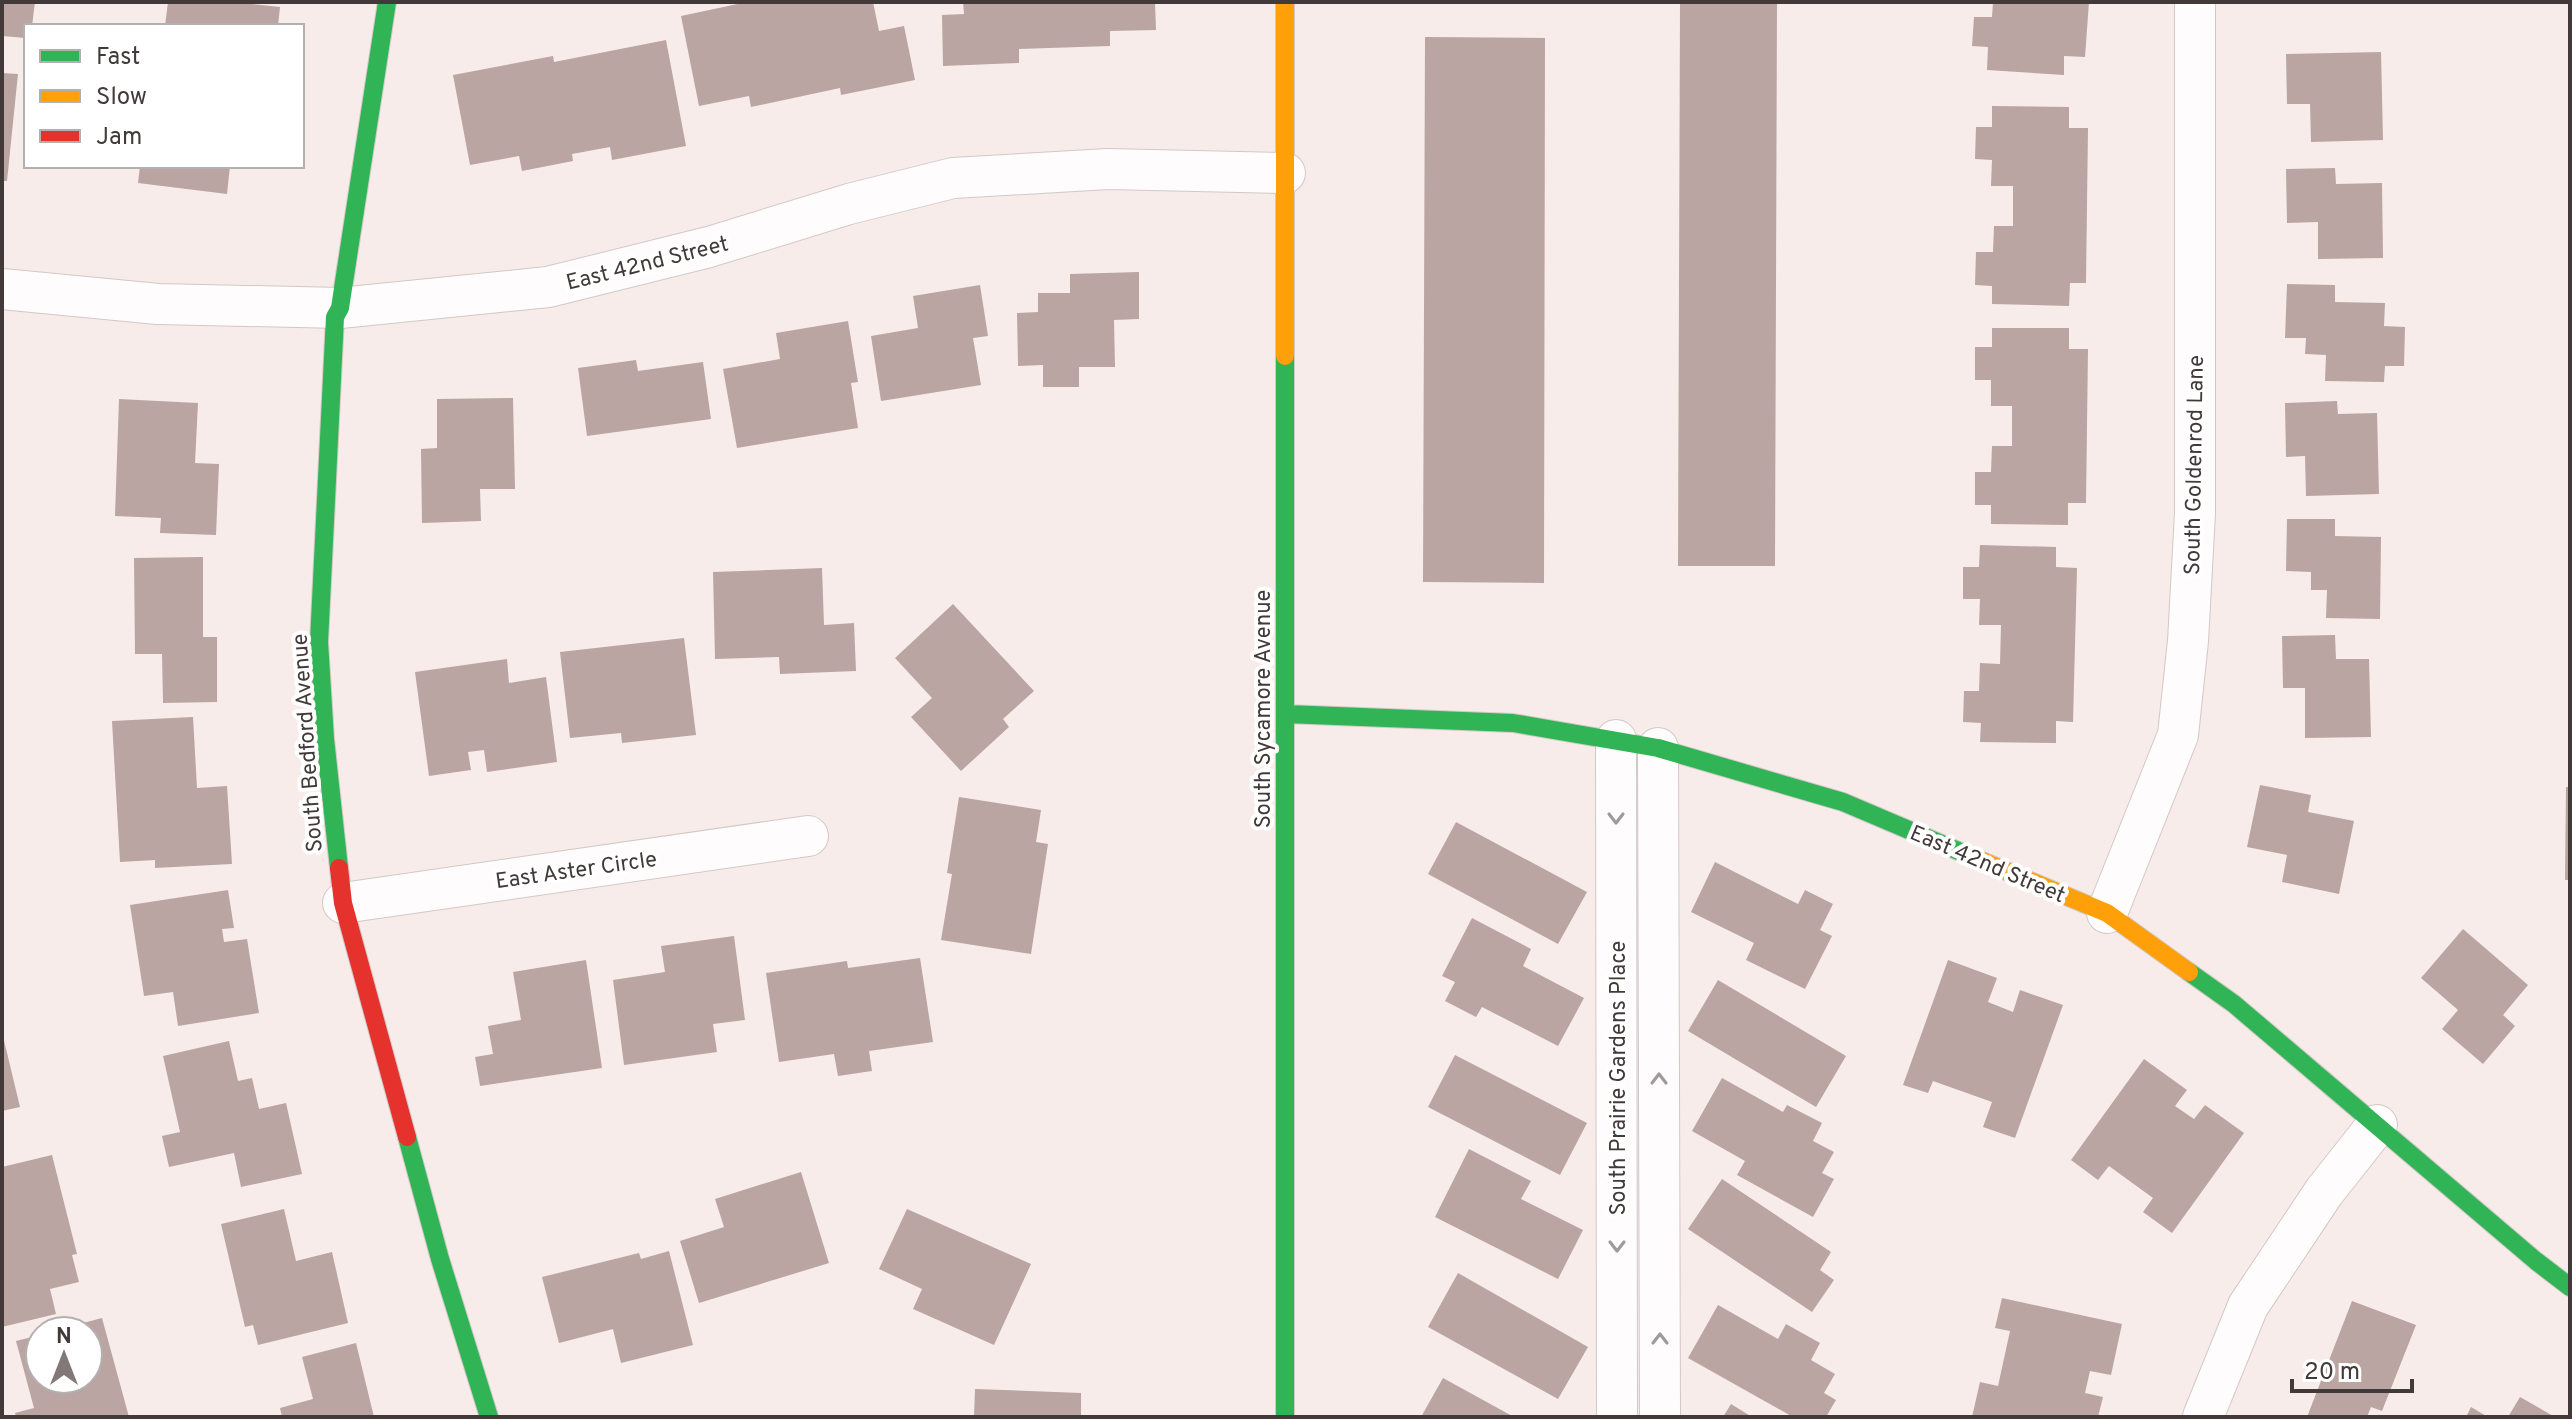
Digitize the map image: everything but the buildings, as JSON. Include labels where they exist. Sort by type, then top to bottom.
[{"type":"street","name":"South Bedford Avenue","points":[[387,2],[340,308],[335,317],[319,642],[325,739],[343,903],[440,1259],[489,1417]]},
{"type":"street","name":"South Sycamore Avenue","points":[[1285,2],[1285,1417]]},
{"type":"street","name":"South Goldenrod Lane","points":[[2107,913],[2178,735],[2188,641],[2195,513],[2195,2]]},
{"type":"street","name":"East 42nd Street","points":[[2,289],[158,304],[340,308],[548,287],[709,247],[849,204],[953,178],[1108,169],[1285,173]]},
{"type":"street","name":"East 42nd Street","points":[[1286,714],[1513,723],[1658,748],[1843,802],[2107,913],[2234,1004],[2570,1287]]},
{"type":"street","name":"South Prairie Gardens Place","points":[[1616,740],[1617,1417]]},
{"type":"street","name":"South Prairie Gardens Place","points":[[1658,748],[1660,1417]]},
{"type":"street","name":"East Aster Circle","points":[[343,903],[808,836]]},
{"type":"street","points":[[2203,1417],[2248,1306],[2324,1192],[2377,1125]]},
{"type":"traffic: fast","points":[[339,868],[325,739],[319,642],[335,317],[340,308],[387,2]]},
{"type":"traffic: fast","points":[[1285,356],[1285,1417]]},
{"type":"traffic: fast","points":[[1286,714],[1513,723],[1658,748],[1843,802],[1970,856]]},
{"type":"traffic: fast","points":[[2189,972],[2234,1004],[2570,1287]]},
{"type":"traffic: fast","points":[[407,1137],[440,1259],[489,1417]]},
{"type":"traffic: slow","points":[[1285,2],[1285,356]]},
{"type":"traffic: slow","points":[[1970,856],[2107,913],[2189,972]]},
{"type":"traffic: jam","points":[[339,868],[343,903],[407,1137]]}]
